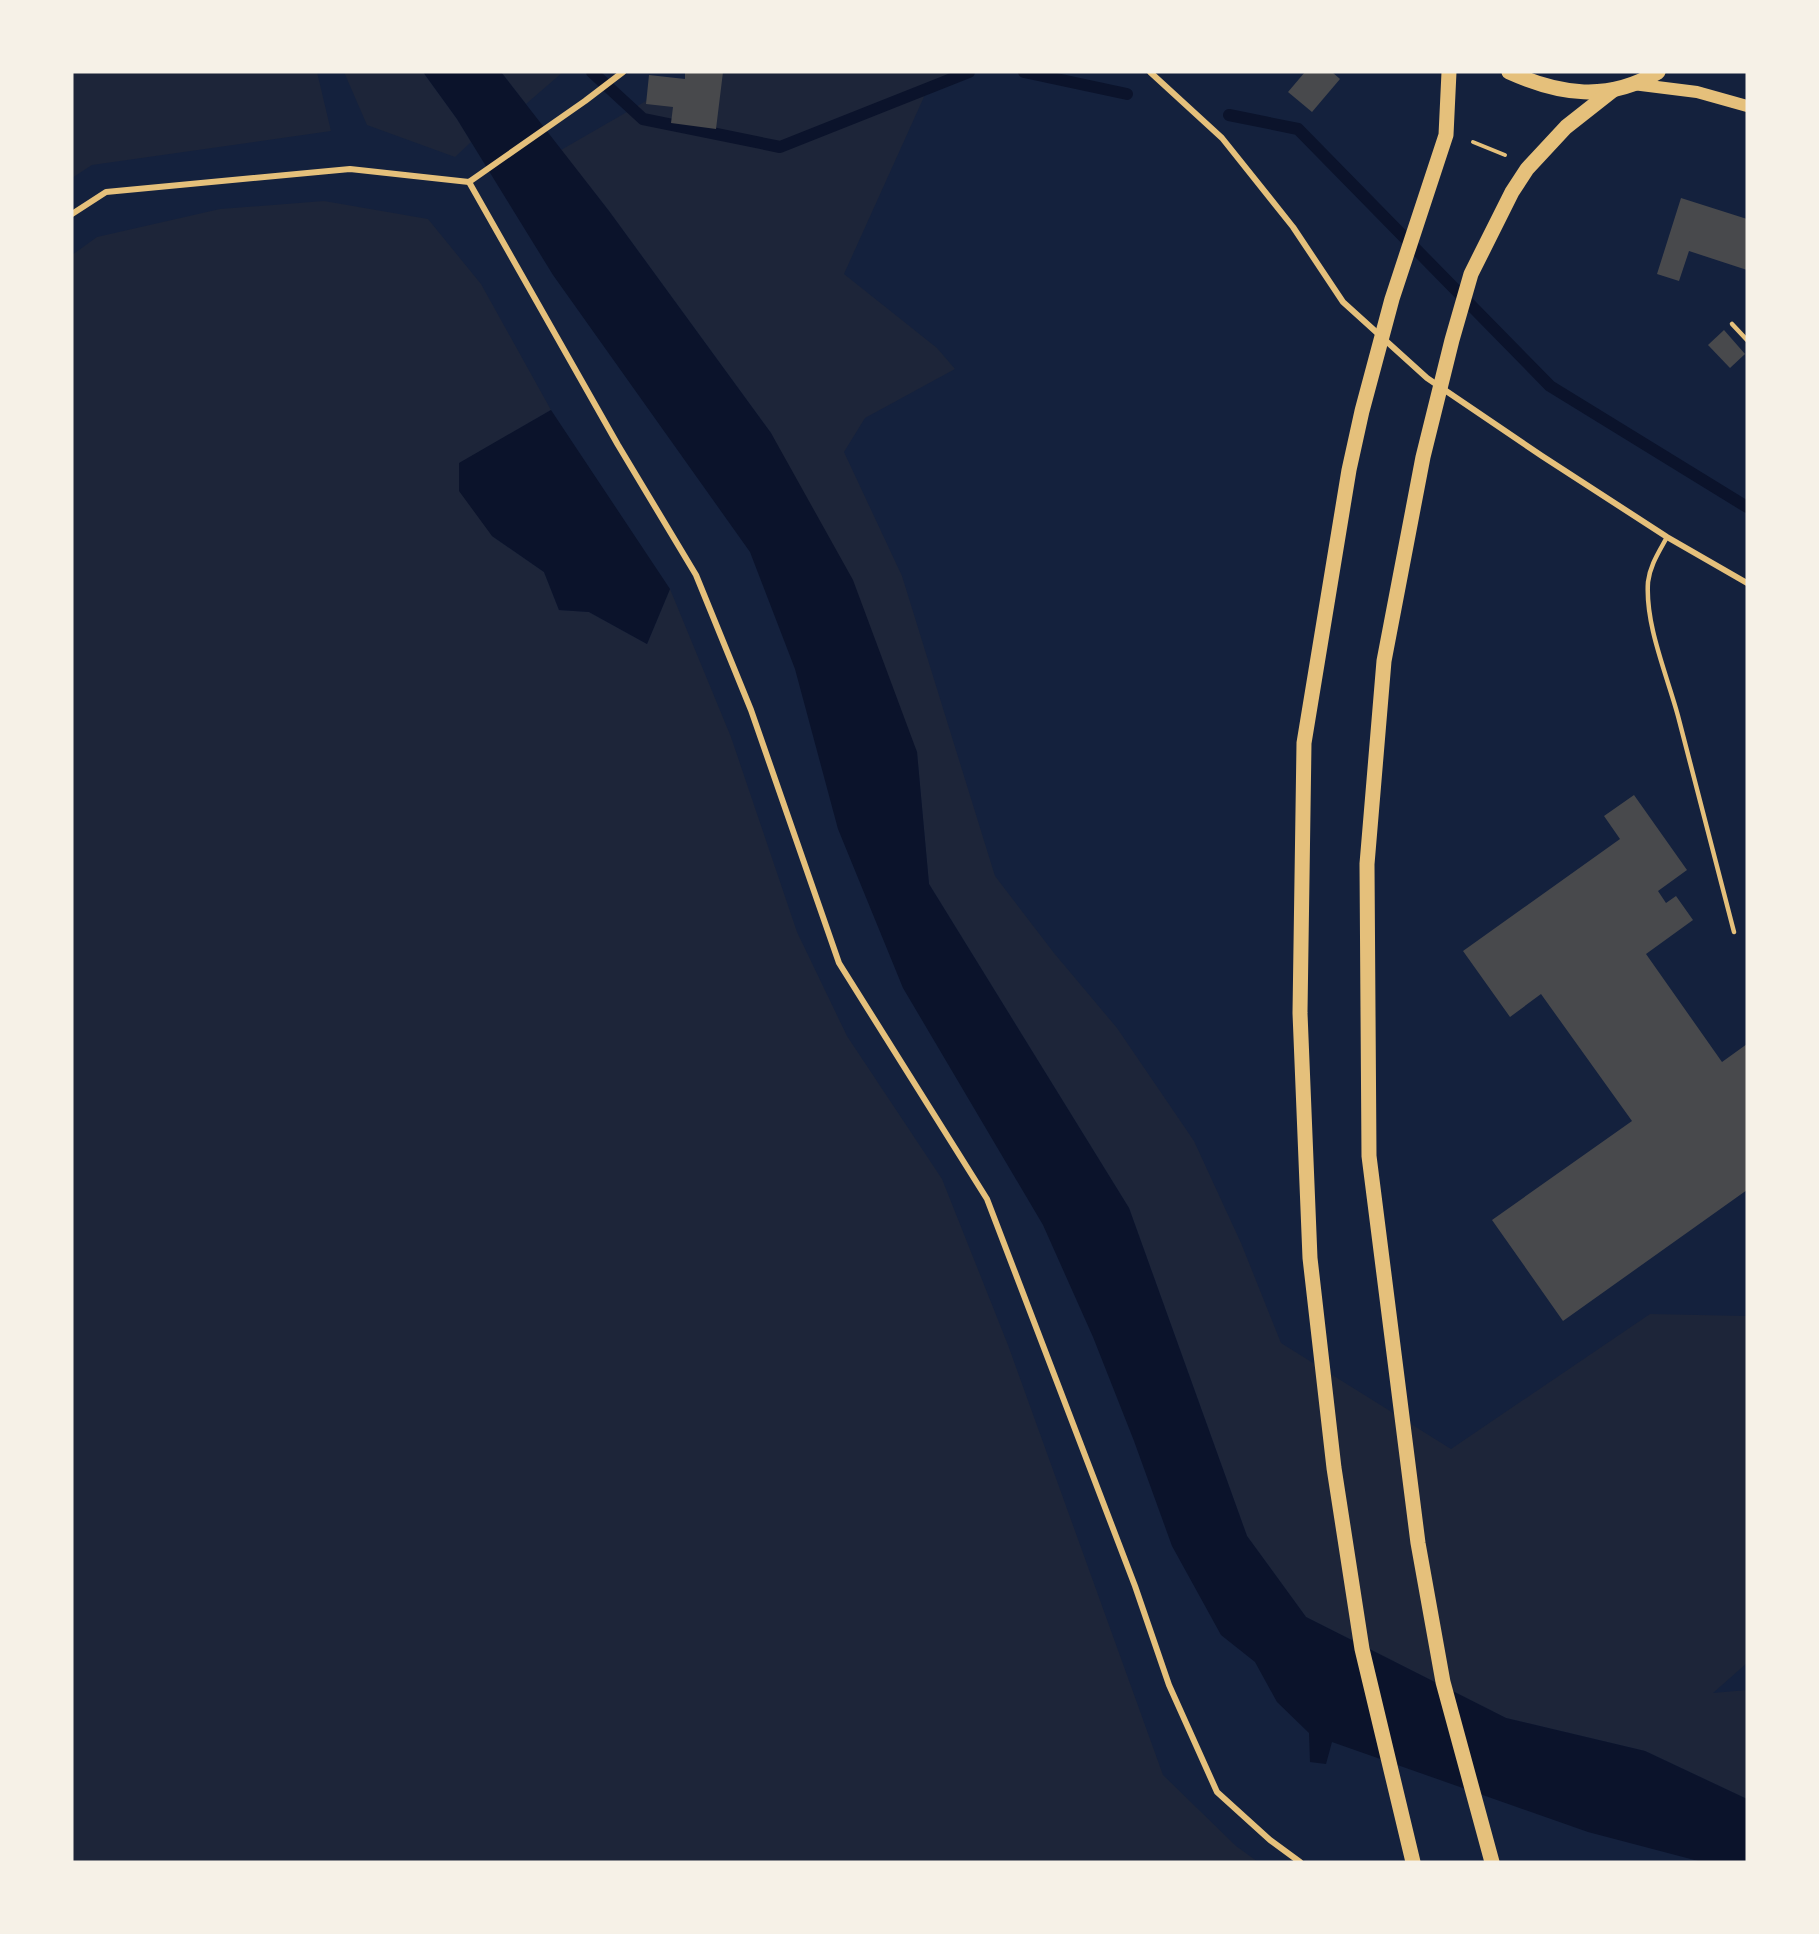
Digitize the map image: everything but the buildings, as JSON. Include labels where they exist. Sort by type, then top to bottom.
[{"type":"main road","points":[[1413,1862],[1362,1649],[1335,1468],[1310,1258],[1300,1013],[1304,743],[1349,470],[1392,299],[1446,135],[1449,72]]},
{"type":"main road","points":[[1509,72],[1549,88],[1571,92],[1613,90],[1633,84],[1658,72]]},
{"type":"main road","points":[[1633,84],[1697,92],[1747,106]]},
{"type":"main road","points":[[1492,1862],[1443,1682],[1418,1543],[1369,1156],[1367,864],[1384,661],[1432,416],[1471,274],[1507,201],[1527,169],[1566,127],[1613,90]]},
{"type":"street","points":[[72,214],[106,192],[350,169],[469,182],[623,72]]},
{"type":"street","points":[[1150,72],[1222,138],[1293,227],[1343,302],[1427,378],[1667,537],[1747,583]]},
{"type":"street","points":[[469,182],[618,445],[696,575],[751,710],[839,963],[987,1199],[1135,1586],[1168,1685],[1217,1792],[1270,1840],[1300,1862]]},
{"type":"lane","points":[[1732,324],[1747,340]]},
{"type":"lane","points":[[1667,537],[1651,566],[1648,584],[1650,607],[1656,641],[1734,932]]},
{"type":"path","points":[[1472,142],[1513,158]]},
{"type":"shaded area","points":[[72,72],[317,72],[331,131],[92,165],[72,178]]},
{"type":"shaded area","points":[[344,72],[423,72],[471,142],[455,157],[367,125]]},
{"type":"shaded area","points":[[423,72],[501,72],[609,211],[771,433],[853,580],[917,752],[929,884],[1129,1208],[1247,1536],[1306,1617],[1506,1718],[1645,1751],[1747,1799],[1747,1862],[1702,1862],[1588,1832],[1332,1742],[1326,1764],[1310,1762],[1309,1733],[1277,1702],[1255,1662],[1221,1635],[1172,1546],[1093,1337],[1043,1225],[903,988],[838,829],[795,669],[750,552],[553,275],[457,119]]},
{"type":"shaded area","points":[[501,72],[563,72],[526,104]]},
{"type":"shaded area","points":[[690,72],[969,72],[928,88],[844,274],[937,348],[955,369],[865,418],[844,452],[902,576],[995,876],[1054,953],[1117,1028],[1194,1141],[1241,1243],[1281,1343],[1451,1449],[1650,1314],[1747,1316],[1747,1663],[1713,1693],[1747,1690],[1747,1799],[1645,1751],[1506,1718],[1306,1617],[1247,1536],[1129,1208],[929,884],[917,752],[771,433],[609,211],[561,150],[684,79]]},
{"type":"shaded area","points":[[324,201],[428,219],[481,284],[551,410],[460,463],[492,536],[544,572],[559,610],[589,612],[647,644],[670,589],[731,737],[797,932],[847,1036],[942,1179],[1008,1345],[1163,1775],[1236,1846],[1258,1862],[72,1862],[72,255],[97,237],[220,209]]},
{"type":"shaded area","points":[[551,410],[670,589],[647,644],[589,612],[559,610],[544,572],[492,536],[459,491],[459,463]]},
{"type":"waterway","points":[[592,72],[643,119],[780,147],[969,72]]},
{"type":"waterway","points":[[1024,72],[1127,94]]},
{"type":"waterway","points":[[1229,115],[1298,129],[1550,386],[1747,507]]}]
